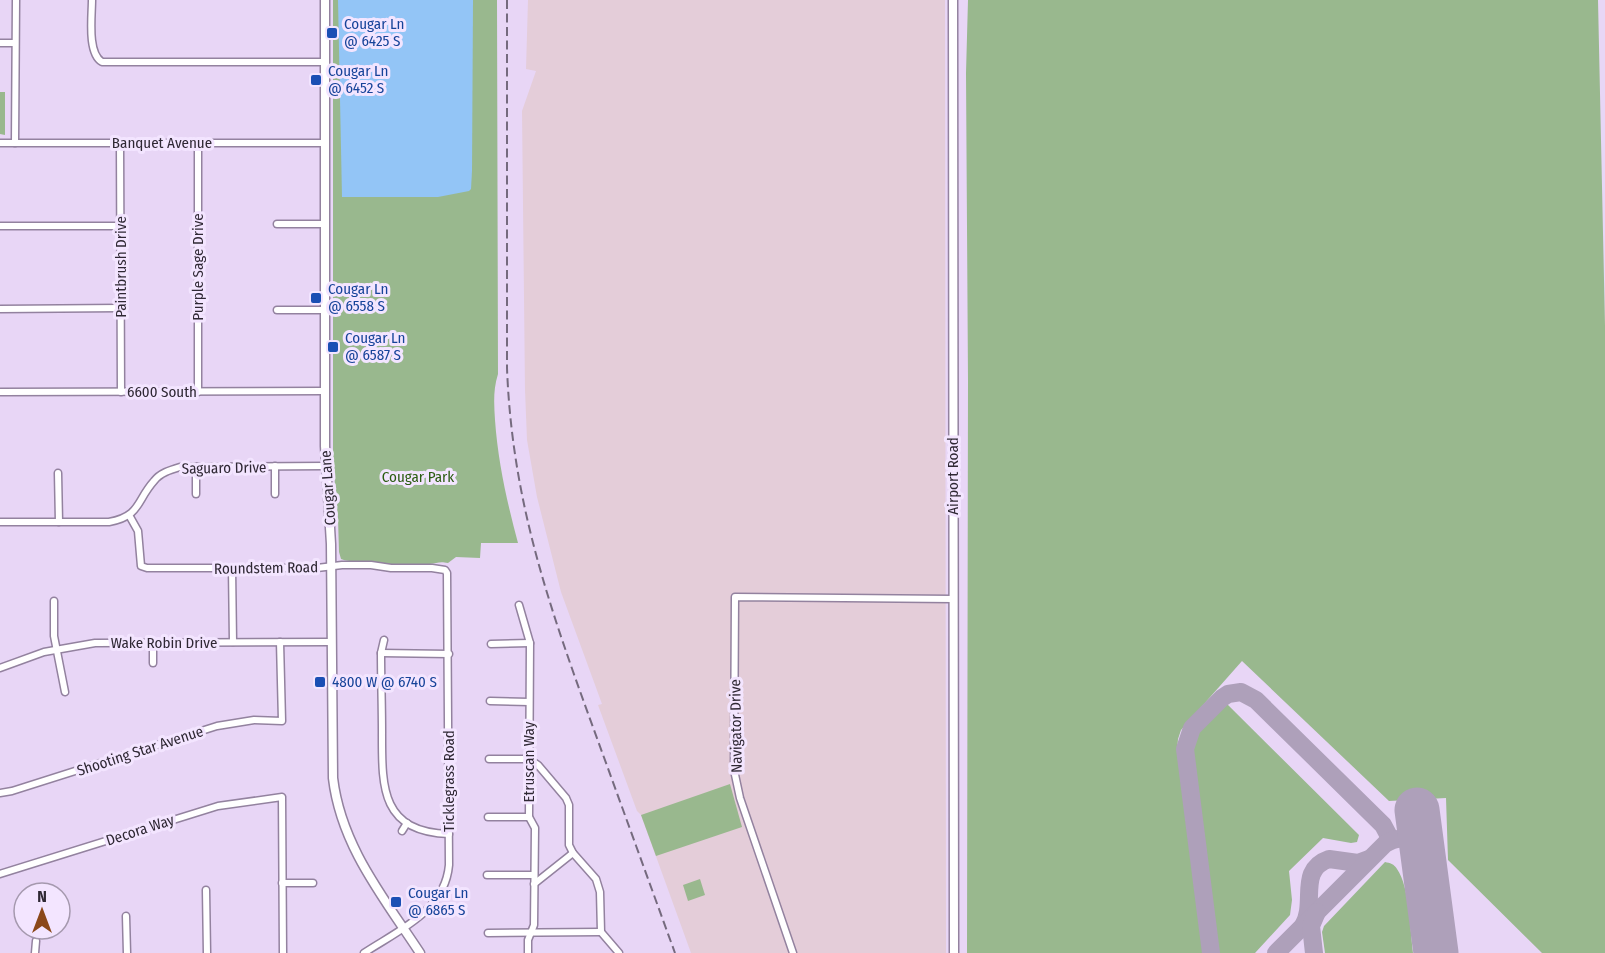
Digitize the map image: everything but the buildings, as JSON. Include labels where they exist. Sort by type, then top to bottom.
[{"type":"main road","name":"Cougar Lane","points":[[325,0],[325,391],[331,566],[332,767],[339,811],[356,854],[420,953]]},
{"type":"main road","name":"Airport Road","points":[[952,0],[954,953]]},
{"type":"street","points":[[15,142],[16,0]]},
{"type":"street","points":[[92,0],[92,48],[96,59],[108,63],[325,62]]},
{"type":"street","points":[[0,43],[15,43]]},
{"type":"street","name":"Paintbrush Drive","points":[[120,142],[121,392]]},
{"type":"street","name":"Purple Sage Drive","points":[[198,142],[198,392]]},
{"type":"street","name":"Banquet Avenue","points":[[0,143],[325,142]]},
{"type":"street","points":[[277,224],[325,224]]},
{"type":"street","points":[[0,226],[120,226]]},
{"type":"street","points":[[0,309],[121,308]]},
{"type":"street","points":[[277,310],[325,310]]},
{"type":"street","name":"6600 South","points":[[0,392],[325,391]]},
{"type":"street","points":[[275,466],[275,494]]},
{"type":"street","name":"Saguaro Drive","points":[[129,515],[143,500],[154,480],[163,473],[180,467],[326,466]]},
{"type":"street","points":[[196,467],[196,495]]},
{"type":"street","points":[[58,473],[59,522]]},
{"type":"street","points":[[0,522],[109,522],[129,515]]},
{"type":"street","name":"Roundstem Road","points":[[129,515],[138,531],[141,566],[155,569],[316,568],[371,565],[445,570]]},
{"type":"street","points":[[232,568],[232,642]]},
{"type":"street","name":"Ticklegrass Road","points":[[364,953],[431,907],[443,891],[449,871],[448,578],[445,570]]},
{"type":"street","name":"Navigator Drive","points":[[793,953],[740,798],[734,770],[735,597],[954,599]]},
{"type":"street","points":[[54,601],[54,636],[65,692]]},
{"type":"street","name":"Etruscan Way","points":[[519,605],[530,644],[529,817],[535,828],[534,925],[528,940],[528,953]]},
{"type":"street","points":[[384,640],[381,653],[383,785],[390,804],[407,823],[425,831],[449,834]]},
{"type":"street","points":[[153,642],[153,663]]},
{"type":"street","name":"Shooting Star Avenue","points":[[0,793],[223,724],[254,720],[282,721],[280,642]]},
{"type":"street","name":"Wake Robin Drive","points":[[0,668],[31,656],[95,643],[331,642]]},
{"type":"street","points":[[491,644],[530,644]]},
{"type":"street","points":[[381,653],[449,654]]},
{"type":"street","points":[[490,701],[528,702]]},
{"type":"street","points":[[489,759],[529,759],[538,765],[568,801],[569,845],[573,853],[596,879],[601,932],[619,953]]},
{"type":"street","name":"Decora Way","points":[[0,874],[218,806],[282,797],[282,883]]},
{"type":"street","points":[[488,817],[529,817]]},
{"type":"street","points":[[402,831],[407,823]]},
{"type":"street","points":[[534,884],[573,853]]},
{"type":"street","points":[[487,874],[534,875]]},
{"type":"street","points":[[283,953],[282,883],[313,883]]},
{"type":"street","points":[[206,890],[207,953]]},
{"type":"street","points":[[126,916],[127,953]]},
{"type":"street","points":[[488,933],[601,932]]},
{"type":"street","points":[[35,953],[36,941]]},
{"type":"shaded area","points":[[528,0],[945,0],[946,953],[691,953],[598,705],[602,704],[561,592],[537,497],[527,440],[522,111],[536,71],[526,69]]},
{"type":"green space","name":"Cougar Park","points":[[333,0],[497,0],[498,374],[494,408],[501,467],[518,543],[481,543],[480,558],[456,557],[448,563],[423,565],[384,564],[341,559],[339,552],[333,462]]},
{"type":"green space","points":[[968,0],[1598,0],[1605,326],[1605,953],[1542,953],[1448,860],[1446,798],[1389,801],[1242,661],[1181,730],[1178,739],[1177,751],[1203,953],[967,953],[966,73]]},
{"type":"green space","points":[[0,92],[5,92],[5,135],[0,134]]},
{"type":"green space","points":[[1226,703],[1359,835],[1357,842],[1351,843],[1323,838],[1289,871],[1292,900],[1290,915],[1255,953],[1218,953],[1192,748],[1201,729]]},
{"type":"green space","points":[[730,784],[742,827],[656,856],[641,815]]},
{"type":"green space","points":[[1385,862],[1396,867],[1405,887],[1413,953],[1325,953],[1322,932],[1324,926]]},
{"type":"green space","points":[[700,879],[705,895],[688,901],[683,885]]},
{"type":"water","points":[[338,0],[473,0],[472,171],[469,191],[438,197],[342,197]]},
{"type":"taxiway","points":[[1211,953],[1185,749],[1192,728],[1228,694],[1241,692],[1256,700],[1383,825],[1391,840]]},
{"type":"taxiway","points":[[1276,953],[1385,844],[1397,839],[1407,840],[1416,846],[1423,857]]},
{"type":"taxiway","points":[[1303,926],[1307,917],[1310,879],[1319,864],[1329,859],[1358,863],[1369,859]]},
{"type":"taxiway","points":[[1314,953],[1311,926],[1317,912]]},
{"type":"runway","points":[[1417,810],[1436,953]]},
{"type":"railway","points":[[507,0],[507,368],[516,463],[536,552],[562,640],[675,953]]},
{"type":"place","name":"Cougar Ln @ 6425 S","points":[[332,33]]},
{"type":"place","name":"Cougar Ln @ 6452 S","points":[[316,80]]},
{"type":"place","name":"Cougar Ln @ 6558 S","points":[[316,298]]},
{"type":"place","name":"Cougar Ln @ 6587 S","points":[[333,347]]},
{"type":"place","name":"4800 W @ 6740 S","points":[[320,682]]},
{"type":"place","name":"Cougar Ln @ 6865 S","points":[[396,902]]}]
